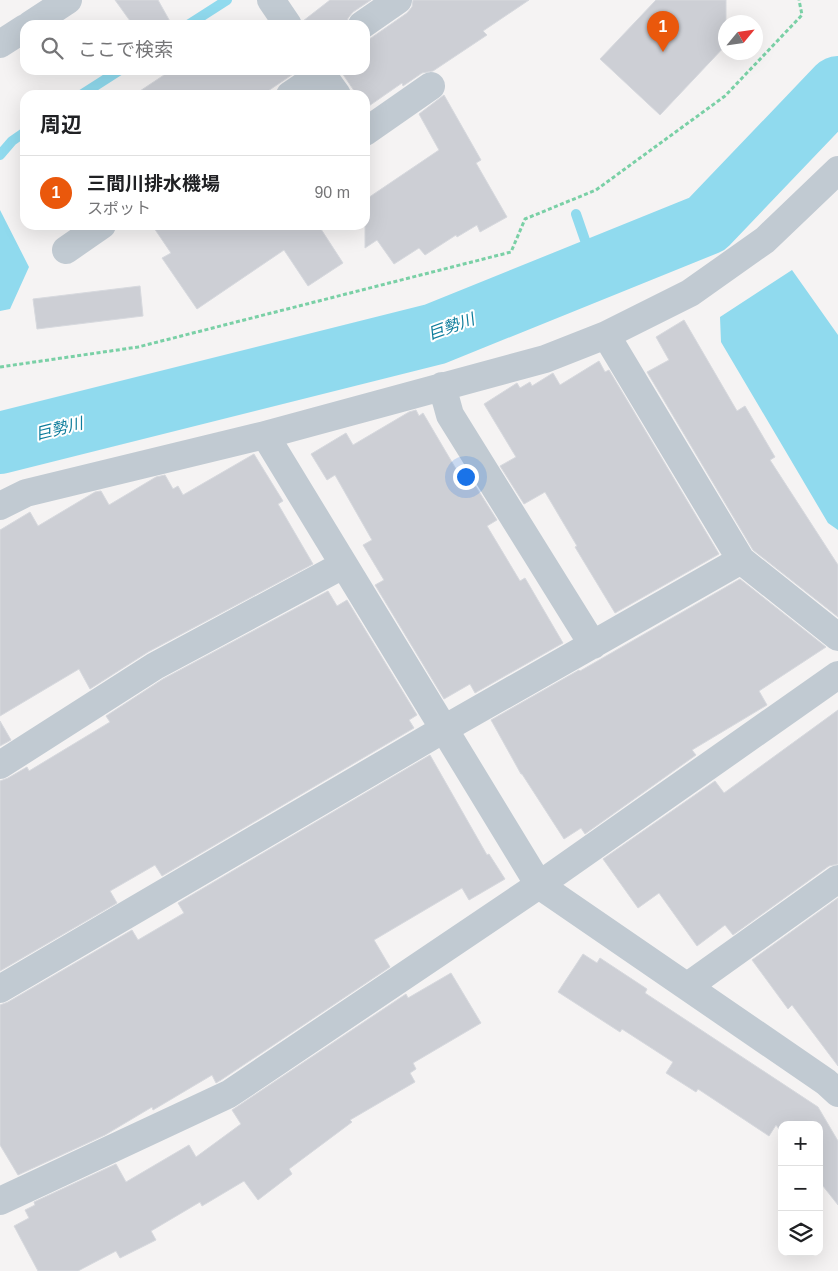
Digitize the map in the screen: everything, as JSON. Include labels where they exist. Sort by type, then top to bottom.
[{"type":"street","points":[[38,20],[68,0]]},
{"type":"street","points":[[270,0],[284,20]]},
{"type":"street","points":[[369,20],[398,0]]},
{"type":"street","points":[[0,44],[20,31]]},
{"type":"street","points":[[302,90],[326,80]]},
{"type":"street","points":[[370,129],[431,86]]},
{"type":"street","points":[[0,506],[26,493],[265,435],[545,359],[606,335],[690,292],[765,240],[838,170]]},
{"type":"street","points":[[66,250],[95,230]]},
{"type":"street","points":[[606,335],[741,560],[838,637]]},
{"type":"street","points":[[442,386],[450,415],[593,644]]},
{"type":"street","points":[[265,435],[540,885],[834,1083]]},
{"type":"street","points":[[0,989],[444,729],[741,560]]},
{"type":"street","points":[[0,765],[155,666],[343,565]]},
{"type":"street","points":[[0,1201],[229,1094],[540,885],[838,674]]},
{"type":"street","points":[[688,986],[838,879]]},
{"type":"path","points":[[0,367],[138,347],[511,252],[526,219],[596,190],[725,96],[802,15],[799,0]]},
{"type":"water","points":[[0,210],[29,267],[10,309],[0,311]]},
{"type":"water","points":[[792,270],[838,335],[838,530],[828,523],[721,342],[720,317]]},
{"type":"building","points":[[115,0],[158,0],[169,20],[129,20]]},
{"type":"building","points":[[330,0],[371,0],[353,12],[348,20],[304,20]]},
{"type":"building","points":[[413,0],[529,0],[483,31],[487,35],[433,71],[422,73],[403,86],[402,83],[370,105],[370,90],[354,90],[343,75],[370,75],[370,38],[407,13],[412,7]]},
{"type":"building","points":[[656,0],[726,0],[726,15],[718,15],[718,53],[660,115],[600,59]]},
{"type":"building","points":[[164,75],[292,75],[269,90],[142,90]]},
{"type":"building","points":[[444,95],[481,160],[476,163],[507,217],[480,232],[477,225],[457,237],[456,235],[425,255],[419,248],[394,264],[377,240],[365,248],[365,230],[370,230],[370,197],[439,150],[419,114]]},
{"type":"building","points":[[155,230],[322,230],[343,263],[308,286],[284,250],[197,309],[162,258],[171,253]]},
{"type":"building","points":[[140,286],[143,316],[37,329],[33,299]]},
{"type":"building","points":[[684,320],[737,411],[745,406],[775,457],[770,460],[838,565],[838,617],[753,550],[647,372],[669,360],[656,337]]},
{"type":"building","points":[[599,361],[605,372],[609,370],[719,554],[615,613],[575,547],[577,546],[545,492],[524,504],[500,466],[516,457],[484,404],[517,383],[520,388],[530,382],[532,386],[553,373],[560,385]]},
{"type":"building","points":[[416,410],[419,416],[423,413],[466,486],[473,482],[497,520],[487,526],[520,581],[525,578],[563,643],[475,693],[470,684],[444,699],[375,585],[384,580],[363,545],[372,540],[335,475],[327,480],[311,454],[346,433],[353,445],[409,412]]},
{"type":"building","points":[[254,454],[283,501],[278,504],[313,564],[148,652],[90,689],[79,669],[0,716],[0,530],[30,512],[38,526],[95,492],[101,491],[109,505],[156,477],[165,475],[173,489],[178,486],[183,495]]},
{"type":"building","points":[[740,579],[826,647],[759,691],[767,705],[692,750],[696,755],[585,834],[581,828],[564,839],[521,774],[491,720]]},
{"type":"building","points":[[328,591],[337,606],[347,600],[417,715],[409,720],[414,728],[162,876],[155,865],[110,891],[117,903],[0,971],[0,781],[27,767],[29,771],[110,722],[106,716],[163,679]]},
{"type":"building","points":[[838,710],[838,864],[829,866],[733,935],[725,925],[697,946],[659,893],[638,908],[603,859],[715,781],[724,793]]},
{"type":"building","points":[[0,721],[11,740],[0,746]]},
{"type":"building","points":[[430,755],[487,855],[489,854],[505,879],[469,900],[462,888],[374,940],[390,967],[221,1080],[216,1083],[212,1075],[153,1110],[152,1107],[105,1135],[18,1175],[0,1145],[0,1005],[132,930],[138,940],[184,913],[178,903]]},
{"type":"building","points":[[838,898],[838,1066],[792,1005],[788,1009],[752,960]]},
{"type":"building","points":[[583,954],[597,963],[600,958],[647,989],[645,993],[818,1107],[838,1141],[838,1205],[823,1186],[823,1121],[778,1121],[778,1128],[776,1125],[769,1136],[698,1089],[696,1092],[666,1073],[673,1062],[622,1029],[620,1032],[558,992]]},
{"type":"building","points":[[451,973],[481,1023],[413,1063],[416,1069],[410,1073],[415,1082],[350,1120],[352,1122],[289,1169],[292,1174],[258,1200],[244,1181],[202,1206],[200,1202],[151,1231],[156,1240],[120,1258],[116,1251],[78,1271],[38,1271],[14,1226],[29,1218],[25,1210],[35,1205],[34,1202],[116,1164],[126,1182],[189,1145],[196,1157],[241,1124],[232,1110],[406,994],[408,998]]},
{"type":"waterway","points":[[196,20],[227,0]]},
{"type":"waterway","points":[[89,90],[112,75]]},
{"type":"waterway","name":"巨勢川","points":[[0,443],[435,334],[707,224],[838,87]]},
{"type":"waterway","points":[[0,155],[12,141],[20,135]]},
{"type":"waterway","points":[[576,214],[595,269]]},
{"type":"place","name":"三間川排水機場","points":[[663,52]]}]
